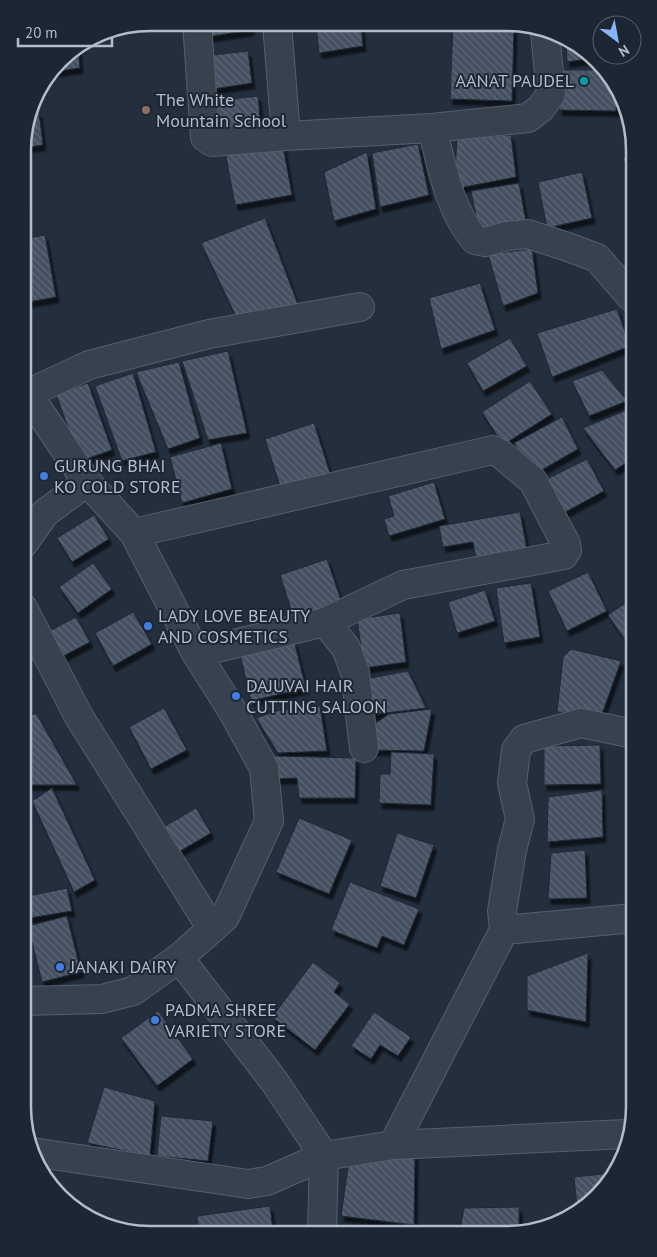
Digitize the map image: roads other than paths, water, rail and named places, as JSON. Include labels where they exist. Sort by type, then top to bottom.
[{"type":"street","points":[[198,31],[205,138],[212,142],[432,128],[528,118],[541,108],[551,94],[546,38]]},
{"type":"street","points":[[279,31],[286,136]]},
{"type":"street","points":[[432,128],[450,196],[465,228],[475,240],[485,242],[507,236],[528,234],[568,247],[597,258],[626,291]]},
{"type":"street","points":[[31,389],[89,365],[209,334],[360,307]]},
{"type":"street","points":[[31,400],[87,482],[134,533],[196,653],[233,712],[264,768],[269,821],[225,917],[179,958],[133,990],[110,997],[102,999],[31,1000]]},
{"type":"street","points":[[134,533],[493,450],[507,458],[533,481],[566,544],[567,550],[564,555],[403,585],[325,622],[196,653]]},
{"type":"street","points":[[31,533],[45,513],[87,482]]},
{"type":"street","points":[[325,622],[346,648],[354,672],[364,748]]},
{"type":"street","points":[[31,624],[78,715],[212,929]]},
{"type":"street","points":[[393,1145],[504,930],[502,911],[512,850],[520,819],[512,782],[516,750],[524,739],[581,724],[625,732]]},
{"type":"street","points":[[504,930],[625,919]]},
{"type":"street","points":[[179,958],[274,1081],[324,1156],[322,1226]]},
{"type":"street","points":[[42,1153],[248,1184],[267,1181],[324,1156],[393,1145],[622,1134]]},
{"type":"place","name":"AANAT PAUDEL","points":[[584,81]]},
{"type":"place","name":"The White Mountain School","points":[[146,110]]},
{"type":"place","name":"GURUNG BHAI KO COLD STORE","points":[[44,476]]},
{"type":"place","name":"LADY LOVE BEAUTY AND COSMETICS","points":[[148,626]]},
{"type":"place","name":"DAJUVAI HAIR CUTTING SALOON","points":[[236,696]]},
{"type":"place","name":"JANAKI DAIRY","points":[[60,967]]},
{"type":"place","name":"PADMA SHREE VARIETY STORE","points":[[155,1020]]}]
